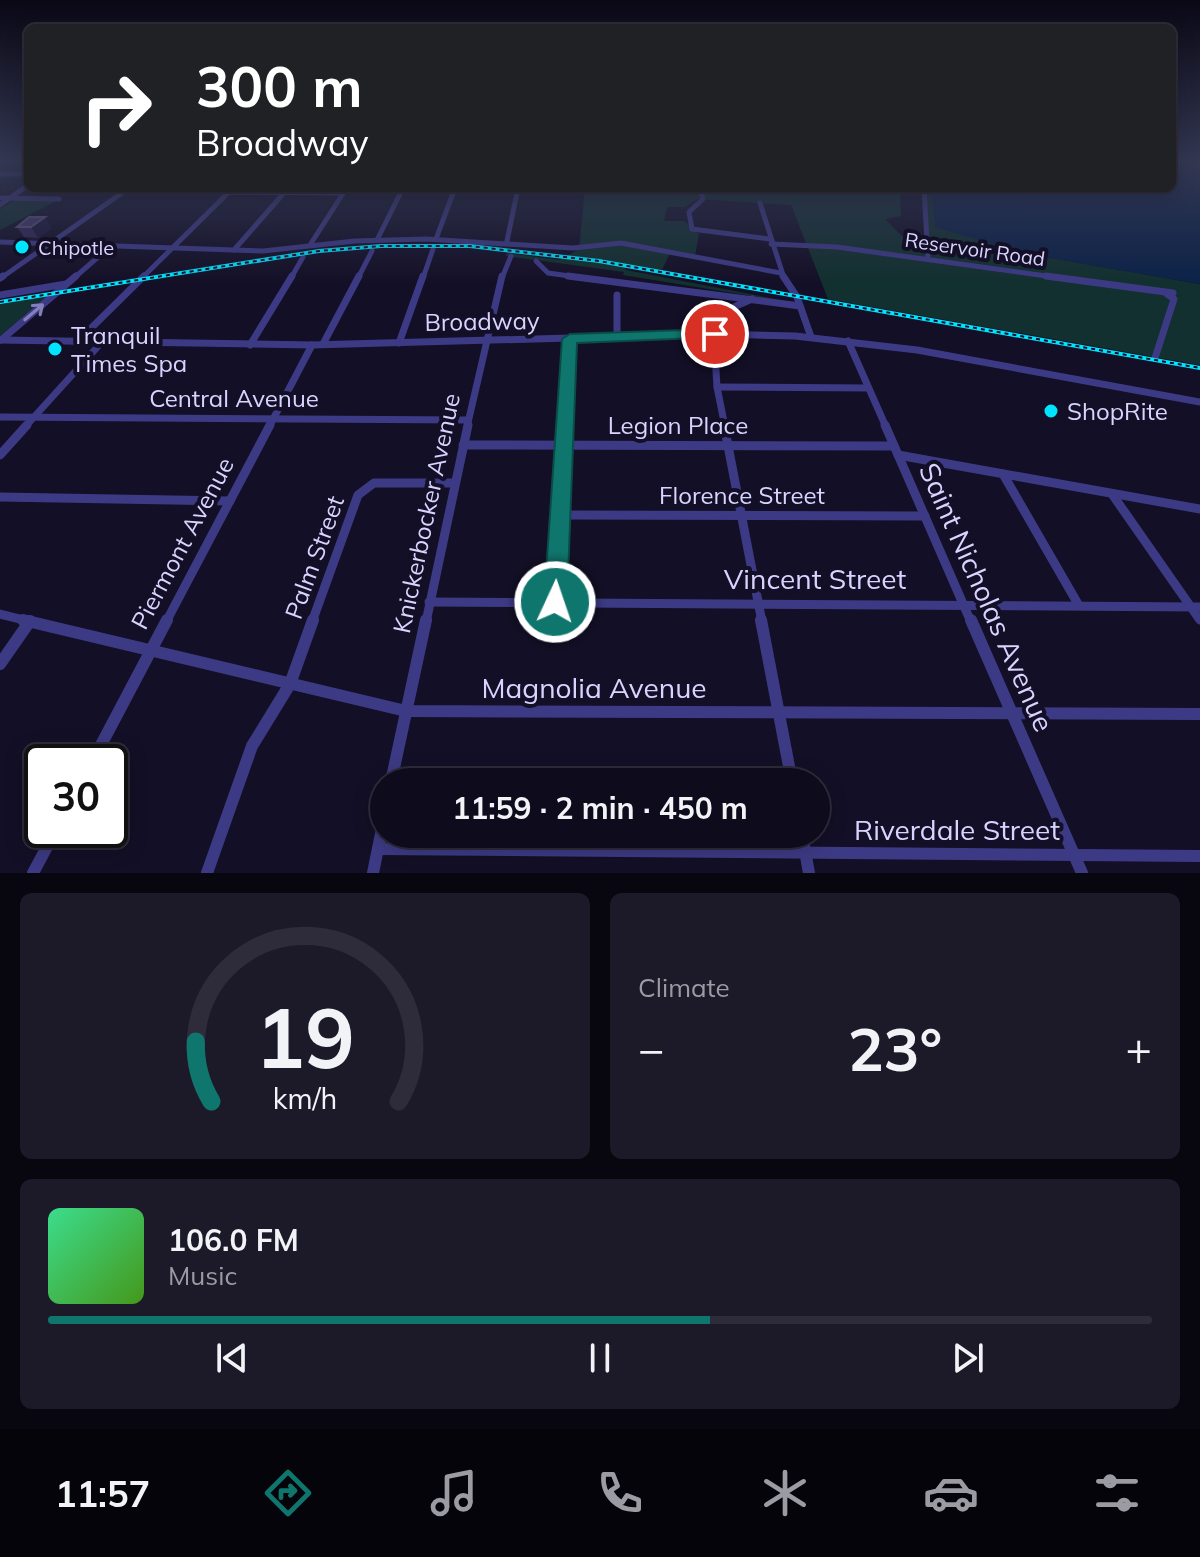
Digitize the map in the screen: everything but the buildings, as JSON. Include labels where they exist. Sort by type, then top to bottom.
[{"type":"street","points":[[0,278],[107,203]]},
{"type":"street","points":[[76,343],[218,203]]},
{"type":"street","points":[[234,250],[275,203]]},
{"type":"street","points":[[310,245],[337,203]]},
{"type":"street","points":[[377,240],[396,203]]},
{"type":"street","points":[[436,239],[450,203]]},
{"type":"street","points":[[507,241],[515,203]]},
{"type":"street","name":"Reservoir Road","points":[[699,203],[689,212],[692,229],[770,242],[837,247],[1173,293]]},
{"type":"street","points":[[760,203],[781,273],[791,284],[811,337]]},
{"type":"street","points":[[925,203],[928,259]]},
{"type":"street","points":[[0,242],[274,251],[377,240],[507,241],[571,248],[621,243],[781,273]]},
{"type":"street","points":[[0,340],[113,245]]},
{"type":"street","points":[[399,343],[433,249]]},
{"type":"street","points":[[323,344],[372,251]]},
{"type":"street","name":"Knickerbocker Avenue","points":[[394,768],[486,341],[504,269],[511,256]]},
{"type":"street","points":[[250,345],[303,257]]},
{"type":"street","points":[[536,261],[548,273],[800,306]]},
{"type":"street","points":[[0,295],[67,284]]},
{"type":"street","points":[[1155,358],[1174,299],[1162,292]]},
{"type":"street","points":[[617,295],[617,337]]},
{"type":"street","points":[[752,299],[718,314],[713,322],[717,387],[789,768]]},
{"type":"street","name":"Broadway","points":[[0,340],[312,345],[715,334],[811,337],[943,354],[1200,402]]},
{"type":"street","points":[[555,602],[570,339]]},
{"type":"street","name":"Saint Nicholas Avenue","points":[[848,341],[1082,873]]},
{"type":"street","points":[[0,455],[101,343]]},
{"type":"street","name":"Piermont Avenue","points":[[101,744],[312,345]]},
{"type":"street","points":[[717,387],[868,388]]},
{"type":"street","name":"Central Avenue","points":[[0,417],[468,420]]},
{"type":"street","name":"Legion Place","points":[[463,445],[728,445],[896,450],[1003,474],[1200,509]]},
{"type":"street","points":[[1003,474],[1078,604]]},
{"type":"street","name":"Palm Street","points":[[207,873],[252,746],[290,684],[361,491],[374,483],[455,483]]},
{"type":"street","points":[[1112,494],[1195,606],[1200,620]]},
{"type":"street","points":[[0,497],[230,501]]},
{"type":"street","name":"Florence Street","points":[[560,515],[925,516]]},
{"type":"street","name":"Vincent Street","points":[[429,602],[963,602],[1195,606]]},
{"type":"street","name":"Magnolia Avenue","points":[[0,614],[406,711],[778,710],[1200,714]]},
{"type":"street","points":[[0,664],[30,621]]},
{"type":"street","points":[[33,873],[46,848]]},
{"type":"street","points":[[804,848],[809,873]]},
{"type":"street","points":[[373,873],[378,849]]},
{"type":"street","name":"Riverdale Street","points":[[378,849],[1200,856]]},
{"type":"green space","points":[[10,203],[53,203],[0,230],[0,209]]},
{"type":"green space","points":[[584,203],[691,203],[685,207],[667,207],[664,221],[684,221],[699,234],[695,256],[671,251],[662,270],[624,265],[626,270],[801,304],[623,275],[624,272],[506,256],[507,253],[560,260],[579,249]]},
{"type":"green space","points":[[756,203],[901,203],[901,216],[885,219],[902,236],[926,243],[925,203],[950,203],[1012,250],[1043,252],[1046,257],[1200,284],[1200,365],[828,299],[791,205]]},
{"type":"green space","points":[[47,296],[0,336],[0,303]]},
{"type":"water","points":[[933,203],[1200,203],[1200,284],[1045,257],[1043,252],[1012,250],[935,227]]},
{"type":"railway","points":[[0,302],[319,251],[381,246],[470,246],[599,261],[1200,368]]},
{"type":"place","name":"Chipotle","points":[[22,247]]},
{"type":"place","name":"Tranquil Times Spa","points":[[55,349]]},
{"type":"place","name":"ShopRite","points":[[1051,411]]},
{"type":"route","points":[[555,602],[570,339],[715,334]]}]
